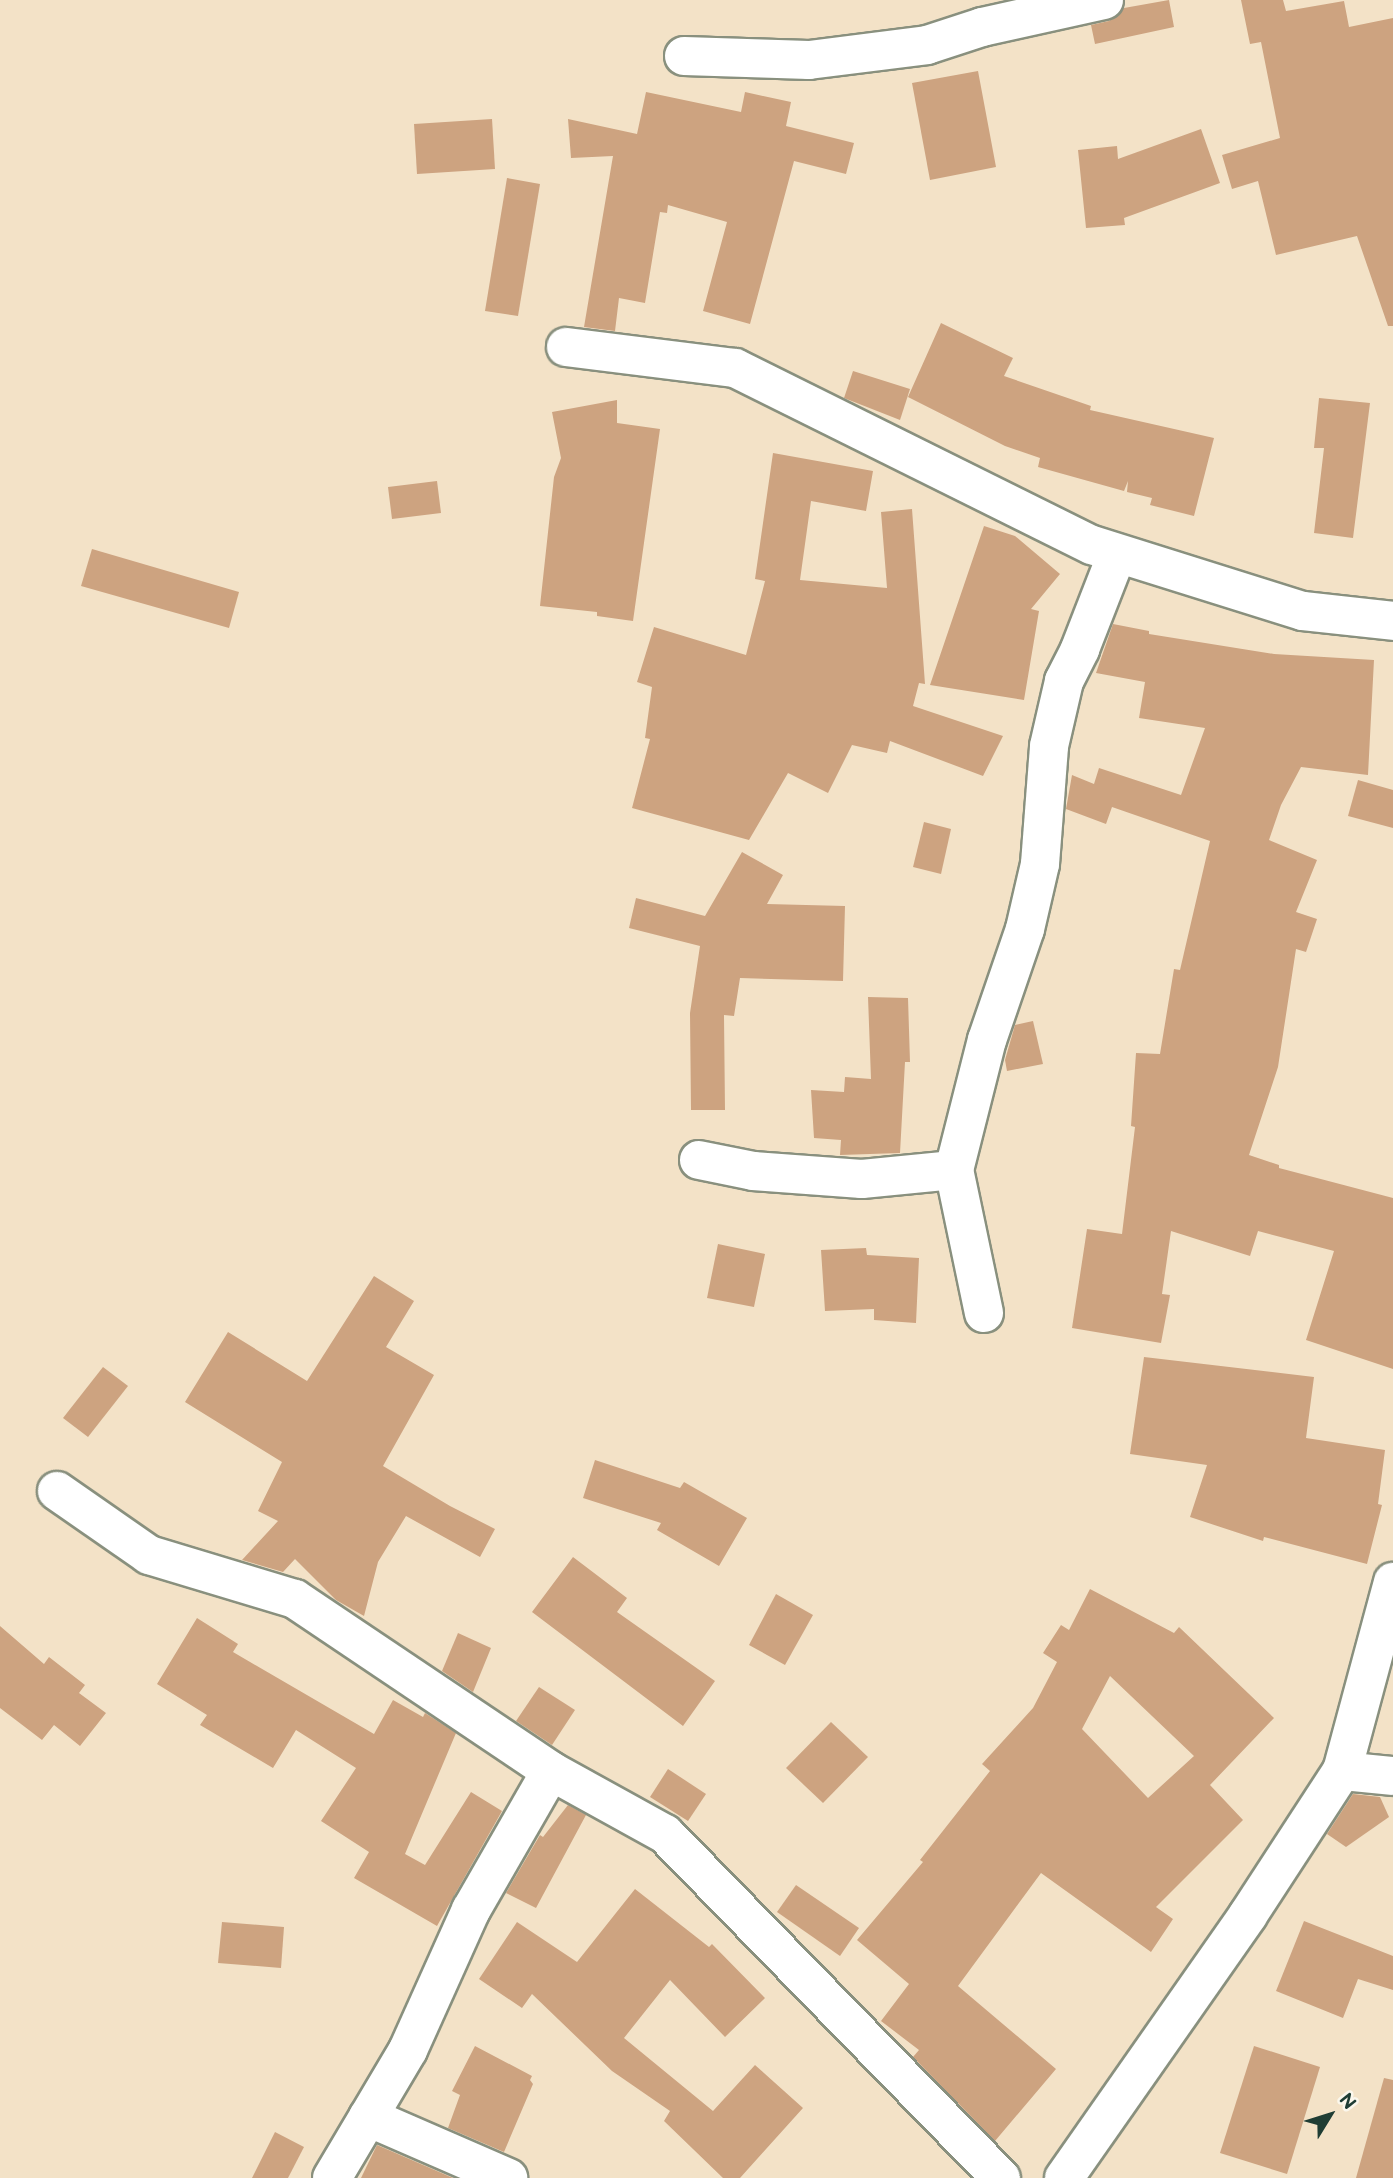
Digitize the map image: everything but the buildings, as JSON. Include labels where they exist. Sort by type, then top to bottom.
[{"type":"street","points":[[684,56],[809,60],[927,45],[982,27],[1104,0]]},
{"type":"street","points":[[566,347],[735,368],[1092,545],[1303,611],[1393,621]]},
{"type":"street","points":[[984,1313],[954,1170],[987,1040],[1025,929],[1040,864],[1049,746],[1064,681],[1117,554]]},
{"type":"street","points":[[699,1160],[753,1171],[862,1179],[954,1170]]},
{"type":"street","points":[[57,1491],[149,1555],[295,1599],[551,1771],[665,1834],[1001,2178]]},
{"type":"street","points":[[1064,2178],[1248,1914],[1342,1771],[1393,1582]]},
{"type":"street","points":[[332,2178],[408,2050],[471,1910],[551,1771]]},
{"type":"street","points":[[1342,1771],[1393,1776]]},
{"type":"street","points":[[368,2117],[508,2178]]}]
